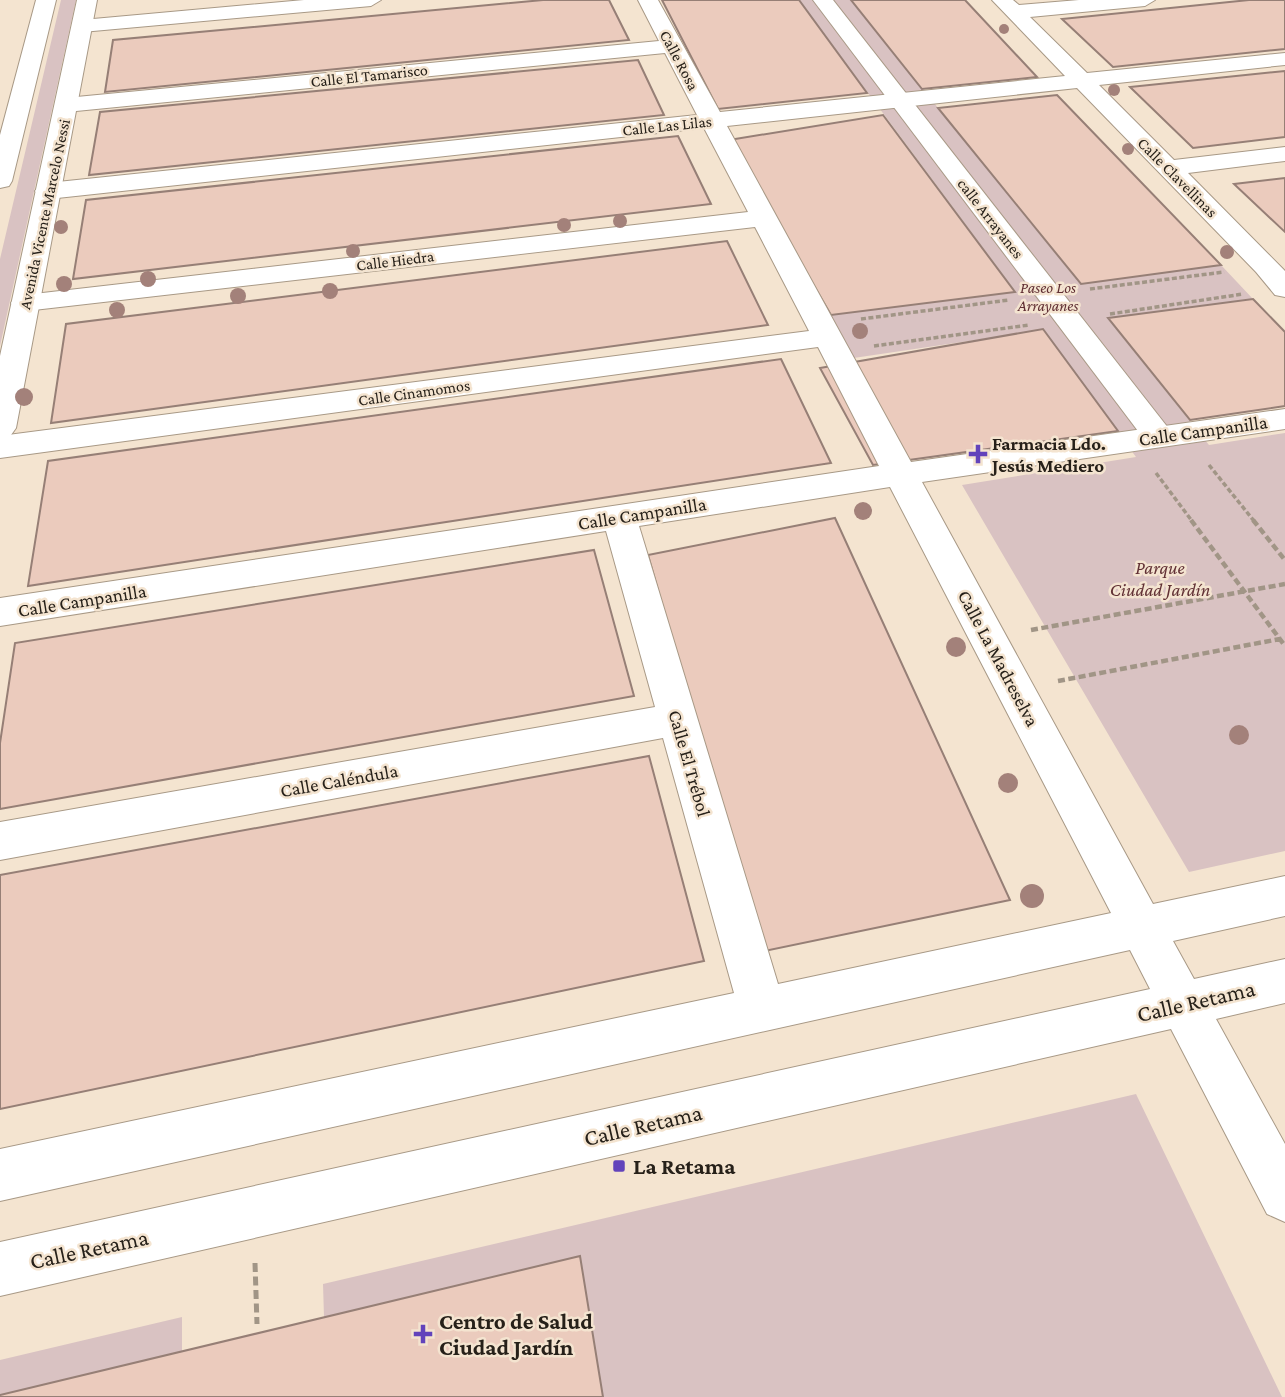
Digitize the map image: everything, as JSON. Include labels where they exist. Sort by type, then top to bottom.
[{"type":"street","points":[[0,181],[46,0]]},
{"type":"street","name":"Avenida Vicente Marcelo Nessi","points":[[0,428],[87,0]]},
{"type":"street","points":[[82,26],[371,0]]},
{"type":"street","name":"Calle Rosa","points":[[648,0],[712,120]]},
{"type":"street","name":"calle Arrayanes","points":[[823,0],[1158,436]]},
{"type":"street","points":[[1008,6],[1145,0]]},
{"type":"street","name":"Calle Clavellinas","points":[[1008,6],[1282,281]]},
{"type":"street","name":"Calle El Tamarisco","points":[[66,105],[673,46]]},
{"type":"street","name":"Calle Las Lilas","points":[[48,191],[900,100],[1075,74],[1285,59]]},
{"type":"street","name":"Calle La Madreselva","points":[[712,120],[1285,1196]]},
{"type":"street","points":[[1168,168],[1285,154]]},
{"type":"street","name":"Calle Hiedra","points":[[26,303],[764,218]]},
{"type":"street","name":"Calle Cinamomos","points":[[0,447],[828,337]]},
{"type":"street","name":"Calle Campanilla","points":[[0,612],[619,516],[1285,419]]},
{"type":"street","name":"Calle El Trébol","points":[[619,516],[762,1010]]},
{"type":"street","name":"Calle Caléndula","points":[[0,841],[678,719]]},
{"type":"street","points":[[0,1175],[1285,896]]},
{"type":"street","name":"Calle Retama","points":[[0,1269],[1285,981]]},
{"type":"path","points":[[1158,436],[1285,560]]},
{"type":"path","points":[[1158,436],[1245,592],[1283,639],[1285,646]]},
{"type":"path","points":[[987,638],[1285,584]]},
{"type":"path","points":[[1016,689],[1283,639]]},
{"type":"path","points":[[254,1213],[257,1324]]},
{"type":"green space","points":[[61,0],[76,0],[0,346],[0,259]]},
{"type":"green space","name":"Parque Ciudad Jardín","points":[[799,0],[851,0],[1080,284],[1221,265],[1253,299],[1108,319],[1209,445],[1285,433],[1285,851],[1189,872],[962,485],[1136,457],[1043,330],[840,360],[831,315],[1015,291]]},
{"type":"green space","points":[[1136,1094],[1282,1397],[603,1397],[579,1256],[324,1317],[323,1284]]},
{"type":"green space","points":[[182,1317],[182,1351],[0,1395],[0,1360]]},
{"type":"building","points":[[543,0],[609,0],[629,40],[105,92],[113,40]]},
{"type":"building","points":[[662,0],[799,0],[867,93],[718,109]]},
{"type":"building","points":[[851,0],[965,0],[1037,77],[922,89]]},
{"type":"building","points":[[1249,0],[1285,0],[1285,49],[1113,67],[1062,19]]},
{"type":"building","points":[[638,60],[664,115],[89,175],[100,112]]},
{"type":"building","points":[[1285,71],[1285,137],[1193,148],[1130,87]]},
{"type":"building","points":[[1057,95],[1221,265],[1081,284],[938,108]]},
{"type":"building","points":[[883,115],[1015,292],[831,315],[729,140]]},
{"type":"building","points":[[678,136],[711,204],[73,279],[86,200]]},
{"type":"building","points":[[1285,178],[1285,232],[1234,184]]},
{"type":"building","points":[[727,241],[768,325],[51,423],[66,324]]},
{"type":"building","points":[[1253,299],[1285,332],[1285,406],[1190,420],[1108,318]]},
{"type":"building","points":[[1043,329],[1118,431],[873,465],[820,368]]},
{"type":"building","points":[[781,359],[831,463],[28,586],[48,461]]},
{"type":"building","points":[[835,518],[1010,900],[760,952],[648,555]]},
{"type":"building","points":[[594,550],[634,696],[0,809],[0,743],[15,643]]},
{"type":"building","points":[[649,756],[704,961],[0,1109],[0,875]]},
{"type":"building","name":"Centro de Salud Ciudad Jardín","points":[[580,1256],[603,1397],[0,1397],[0,1395]]},
{"type":"place","name":"Farmacia Ldo. Jesús Mediero","points":[[978,454]]},
{"type":"place","name":"La Retama","points":[[619,1166]]},
{"type":"place","name":"Centro de Salud Ciudad Jardín","points":[[423,1334]]},
{"type":"park label","name":"Paseo Los Arrayanes","points":[[1048,296]]}]
